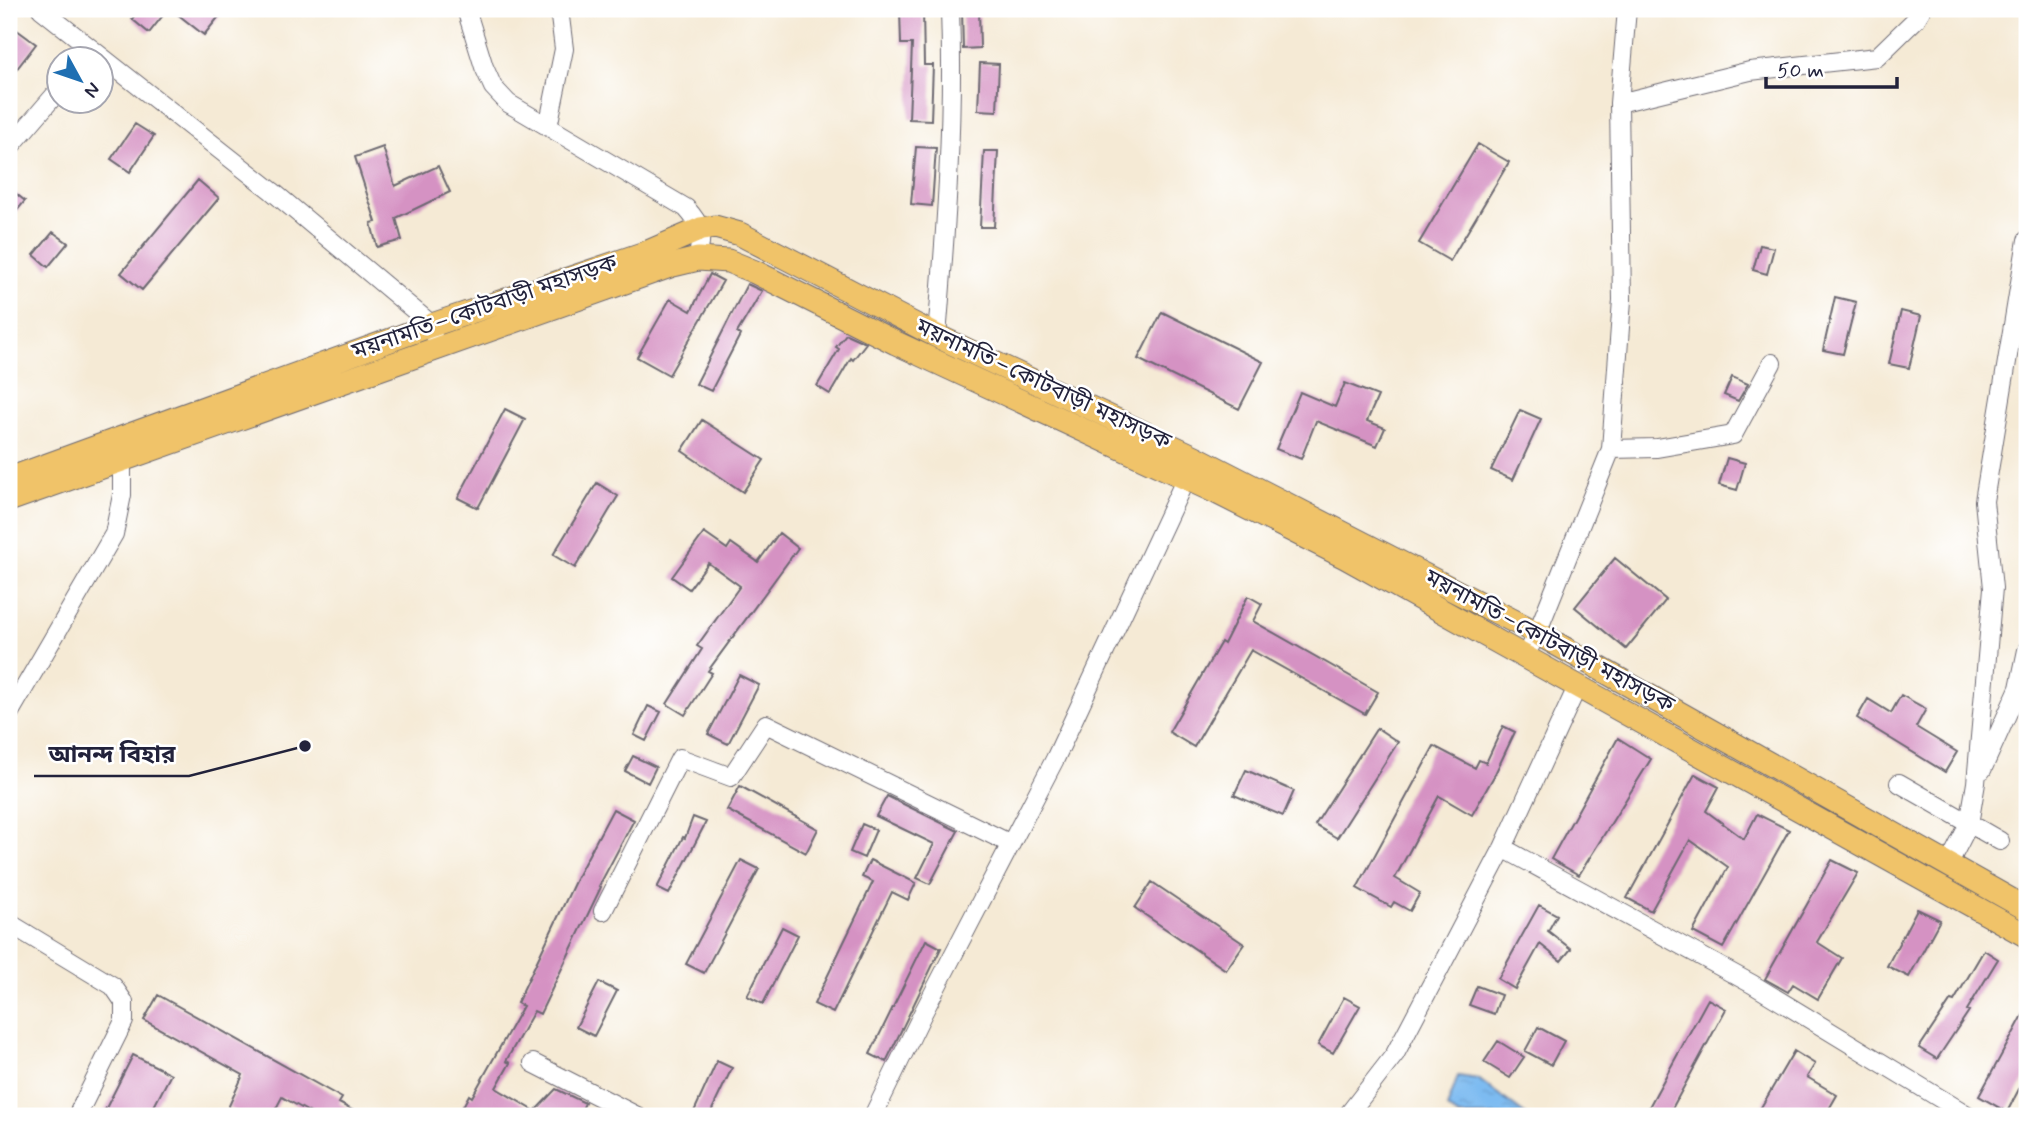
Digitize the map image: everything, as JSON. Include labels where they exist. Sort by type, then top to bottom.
[{"type":"main road","name":"ময়নামতি–কোটবাড়ী মহাসড়ক","points":[[9,500],[119,450],[432,325],[648,253],[701,229],[715,227],[740,234],[937,336],[1195,457],[1537,633],[1948,864],[1980,897],[2027,936]]},
{"type":"main road","name":"ময়নামতি–কোটবাড়ী মহাসড়ক","points":[[9,479],[119,450],[434,349],[673,265],[698,259],[728,261],[896,343],[1186,478],[1345,557],[1578,685],[1980,897],[2027,909]]},
{"type":"street","points":[[41,9],[80,46]]},
{"type":"street","points":[[466,9],[493,87],[508,103],[686,208],[701,229],[698,259]]},
{"type":"street","points":[[548,127],[564,49],[559,9]]},
{"type":"street","points":[[937,336],[947,209],[950,9]]},
{"type":"street","points":[[1525,656],[1537,633],[1611,449],[1622,300],[1619,103],[1627,9]]},
{"type":"street","points":[[1619,103],[1750,71],[1877,57],[1916,19],[1922,9]]},
{"type":"street","points":[[116,74],[272,191],[432,325],[434,349]]},
{"type":"street","points":[[9,148],[46,105]]},
{"type":"street","points":[[1948,864],[1969,824],[1976,783],[1993,588],[1984,501],[2027,240]]},
{"type":"street","points":[[1611,449],[1657,448],[1733,435],[1772,363]]},
{"type":"street","points":[[9,714],[114,534],[122,495],[119,450]]},
{"type":"street","points":[[873,1116],[923,1013],[1055,760],[1186,478]]},
{"type":"street","points":[[1976,783],[2019,688],[2027,650]]},
{"type":"street","points":[[1347,1116],[1395,1054],[1503,848],[1578,685]]},
{"type":"street","points":[[603,911],[680,758],[731,777],[766,724],[1011,844]]},
{"type":"street","points":[[1899,783],[2000,841]]},
{"type":"street","points":[[1503,848],[1752,984],[1969,1116]]},
{"type":"street","points":[[9,923],[113,986],[124,1002],[124,1021],[76,1116]]},
{"type":"street","points":[[533,1063],[637,1116]]},
{"type":"water","points":[[1458,1076],[1478,1079],[1527,1116],[1459,1116],[1447,1108]]},
{"type":"building","points":[[140,9],[168,9],[149,33],[132,19]]},
{"type":"building","points":[[171,9],[225,9],[204,35]]},
{"type":"building","points":[[900,9],[923,9],[924,65],[933,65],[931,120],[909,119],[912,44],[901,44]]},
{"type":"building","points":[[962,9],[979,9],[980,48],[963,49]]},
{"type":"building","points":[[17,30],[36,44],[9,79],[9,41]]},
{"type":"building","points":[[980,63],[999,64],[997,111],[978,110]]},
{"type":"building","points":[[135,124],[154,136],[130,172],[111,159]]},
{"type":"building","points":[[1478,144],[1509,162],[1450,261],[1419,243]]},
{"type":"building","points":[[383,147],[395,186],[438,166],[450,192],[396,218],[402,240],[377,247],[371,223],[376,222],[355,157]]},
{"type":"building","points":[[916,147],[936,148],[932,206],[911,204]]},
{"type":"building","points":[[984,151],[998,151],[994,227],[980,227]]},
{"type":"building","points":[[198,180],[219,198],[142,290],[121,273]]},
{"type":"building","points":[[9,188],[25,201],[9,220]]},
{"type":"building","points":[[53,232],[68,243],[48,267],[34,255]]},
{"type":"building","points":[[1760,245],[1774,248],[1767,274],[1753,270]]},
{"type":"building","points":[[710,274],[723,281],[669,375],[637,357],[670,299],[691,311]]},
{"type":"building","points":[[747,284],[762,291],[737,333],[740,335],[711,391],[696,384]]},
{"type":"building","points":[[1835,297],[1856,302],[1843,354],[1823,350]]},
{"type":"building","points":[[1901,311],[1921,316],[1909,368],[1889,364]]},
{"type":"building","points":[[1162,312],[1263,362],[1239,409],[1138,359]]},
{"type":"building","points":[[846,334],[866,343],[853,360],[851,358],[830,394],[817,386],[839,349],[836,347]]},
{"type":"building","points":[[1732,377],[1748,384],[1738,401],[1724,395]]},
{"type":"building","points":[[1345,383],[1378,396],[1367,421],[1385,428],[1377,446],[1316,421],[1301,459],[1276,449],[1300,392],[1335,407]]},
{"type":"building","points":[[505,409],[525,419],[478,508],[458,498]]},
{"type":"building","points":[[1520,410],[1541,419],[1513,480],[1491,470]]},
{"type":"building","points":[[702,420],[764,460],[743,492],[682,451]]},
{"type":"building","points":[[1727,458],[1745,463],[1737,490],[1719,485]]},
{"type":"building","points":[[597,483],[618,496],[575,568],[553,555]]},
{"type":"building","points":[[704,533],[727,549],[731,543],[758,562],[779,533],[798,548],[708,671],[712,673],[685,715],[667,704],[702,649],[697,646],[740,586],[708,563],[689,589],[672,577]]},
{"type":"building","points":[[1615,558],[1666,600],[1626,649],[1575,607]]},
{"type":"building","points":[[1248,596],[1262,604],[1253,621],[1378,692],[1365,714],[1251,650],[1194,747],[1169,732],[1221,642],[1224,644]]},
{"type":"building","points":[[739,675],[759,685],[728,744],[708,734]]},
{"type":"building","points":[[1901,695],[1926,709],[1916,727],[1957,752],[1945,772],[1857,718],[1868,699],[1891,713]]},
{"type":"building","points":[[648,706],[661,712],[646,741],[634,735]]},
{"type":"building","points":[[1503,726],[1515,732],[1472,815],[1439,796],[1395,878],[1420,893],[1410,911],[1394,902],[1391,907],[1357,888],[1434,746],[1475,768],[1479,760],[1486,763]]},
{"type":"building","points":[[1377,728],[1398,742],[1337,838],[1315,825]]},
{"type":"building","points":[[1618,738],[1651,759],[1579,875],[1551,859]]},
{"type":"building","points":[[633,756],[656,767],[648,783],[625,771]]},
{"type":"building","points":[[1246,770],[1294,791],[1283,816],[1234,795]]},
{"type":"building","points":[[1695,774],[1719,787],[1706,811],[1744,839],[1757,814],[1789,830],[1723,948],[1693,932],[1728,867],[1690,840],[1651,911],[1627,898]]},
{"type":"building","points":[[740,786],[818,829],[806,853],[727,810]]},
{"type":"building","points":[[887,796],[958,831],[930,884],[917,878],[934,844],[876,816]]},
{"type":"building","points":[[613,809],[634,820],[599,886],[601,887],[540,1014],[534,1011],[506,1061],[510,1063],[496,1088],[535,1111],[556,1089],[585,1103],[579,1116],[458,1116],[469,1095],[472,1097],[523,1006],[517,1003]]},
{"type":"building","points":[[693,817],[706,822],[669,894],[657,888],[683,837],[685,838]]},
{"type":"building","points":[[862,824],[876,830],[864,858],[850,852]]},
{"type":"building","points":[[741,860],[759,869],[704,973],[686,964]]},
{"type":"building","points":[[870,860],[916,883],[908,900],[892,892],[833,1013],[814,1004],[873,882],[862,877]]},
{"type":"building","points":[[1832,860],[1858,873],[1817,942],[1842,958],[1818,999],[1793,984],[1788,992],[1765,979]]},
{"type":"building","points":[[1152,882],[1244,944],[1226,970],[1135,908]]},
{"type":"building","points":[[1539,905],[1557,915],[1548,931],[1571,949],[1561,961],[1540,944],[1515,989],[1498,979]]},
{"type":"building","points":[[1917,909],[1940,920],[1909,977],[1887,966]]},
{"type":"building","points":[[782,927],[798,935],[763,1004],[747,996]]},
{"type":"building","points":[[926,940],[941,948],[886,1062],[870,1054]]},
{"type":"building","points":[[1984,950],[1998,959],[1967,1010],[1969,1011],[1937,1059],[1919,1048],[1951,1000],[1954,1001]]},
{"type":"building","points":[[599,982],[617,991],[594,1036],[576,1027]]},
{"type":"building","points":[[1477,986],[1501,995],[1494,1014],[1469,1005]]},
{"type":"building","points":[[158,995],[342,1098],[339,1103],[363,1116],[316,1116],[282,1097],[272,1116],[245,1116],[228,1108],[243,1075],[144,1020]]},
{"type":"building","points":[[1344,997],[1360,1006],[1333,1053],[1318,1045]]},
{"type":"building","points":[[1708,999],[1726,1009],[1668,1116],[1644,1116]]},
{"type":"building","points":[[2027,1008],[2027,1074],[2007,1112],[1979,1096]]},
{"type":"building","points":[[1538,1027],[1564,1041],[1551,1065],[1525,1051]]},
{"type":"building","points":[[1498,1041],[1524,1057],[1510,1078],[1484,1062]]},
{"type":"building","points":[[1794,1051],[1815,1064],[1807,1077],[1837,1095],[1825,1116],[1756,1116]]},
{"type":"building","points":[[133,1055],[171,1074],[149,1116],[102,1116]]},
{"type":"building","points":[[717,1061],[732,1068],[709,1116],[692,1116]]},
{"type":"place","name":"আনন্দ বিহার","points":[[305,746]]}]
